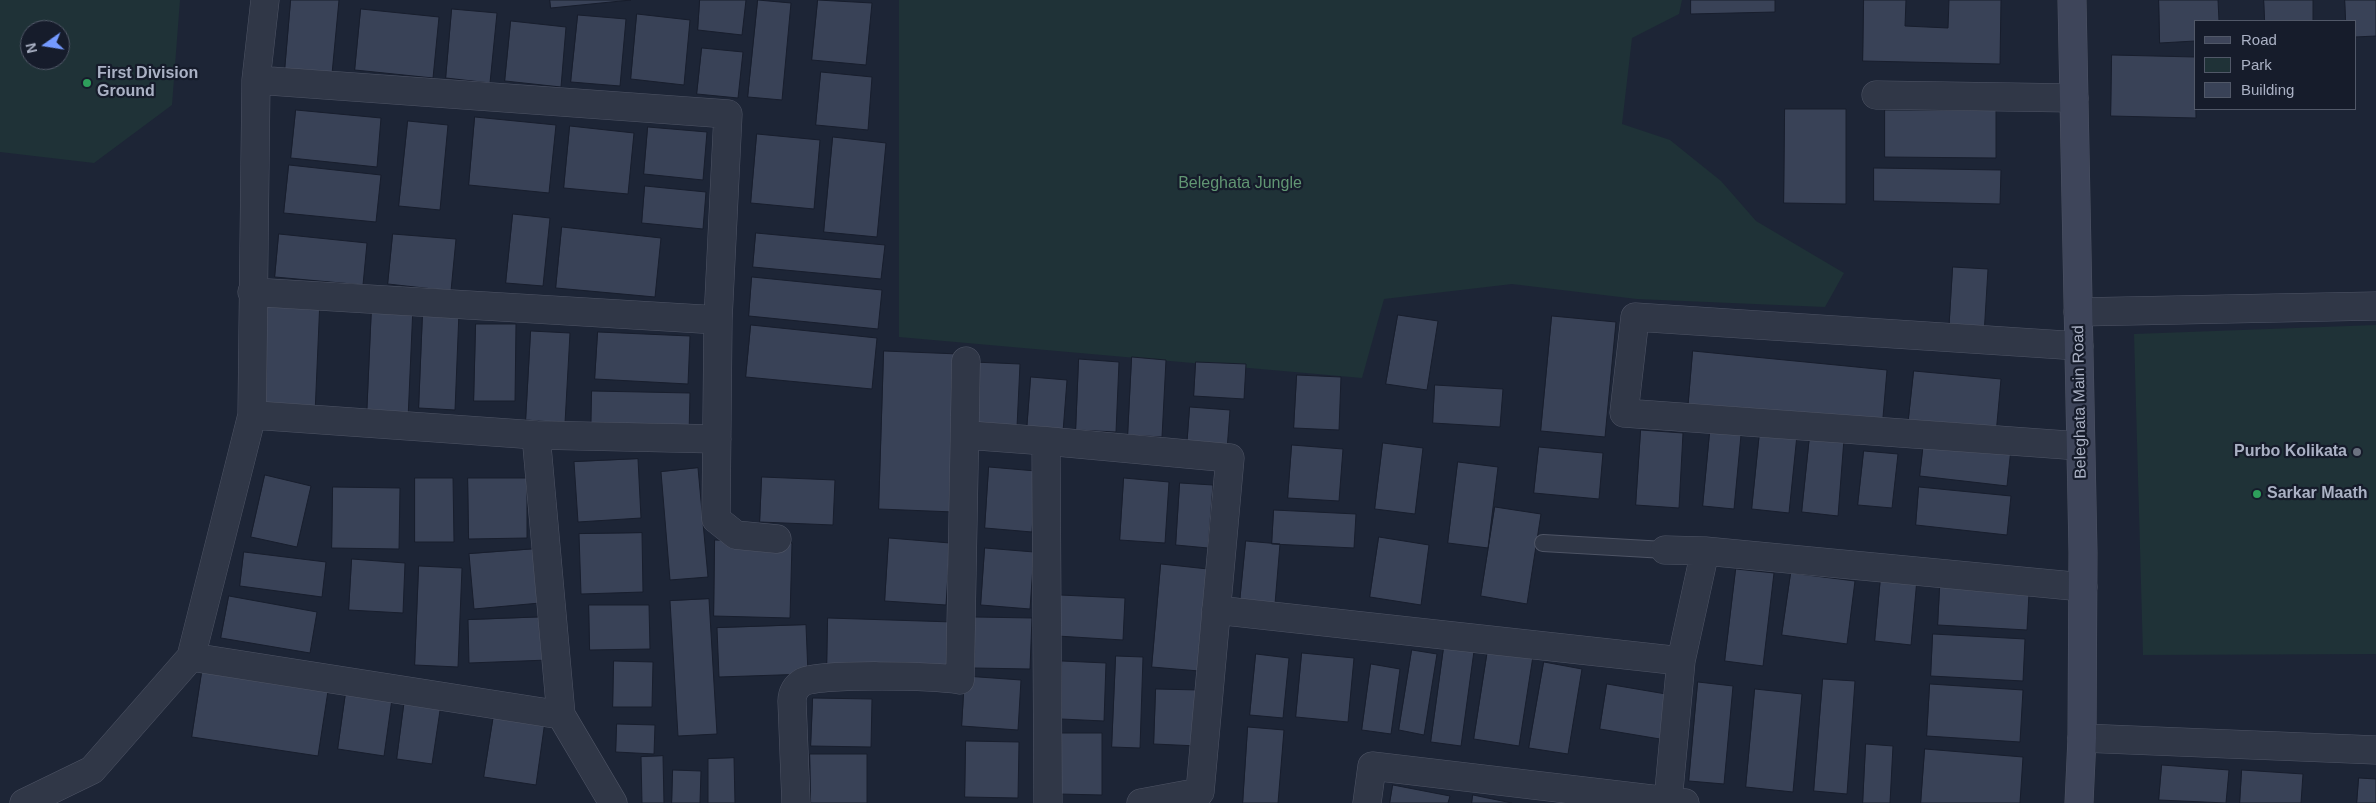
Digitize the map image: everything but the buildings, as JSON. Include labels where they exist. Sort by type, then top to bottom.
[{"type":"main road","name":"Beleghata Main Road","points":[[2072,0],[2083,587],[2082,738],[2079,803]]},
{"type":"street","points":[[24,803],[92,770],[191,657],[252,415],[256,80],[265,0]]},
{"type":"street","points":[[256,80],[728,114],[718,320],[716,519],[736,535],[777,539]]},
{"type":"street","points":[[1876,95],[2074,98]]},
{"type":"street","points":[[252,292],[718,320]]},
{"type":"street","points":[[2078,312],[2376,306]]},
{"type":"street","points":[[2078,346],[1635,317],[1624,413],[2080,446]]},
{"type":"street","points":[[796,803],[792,701],[794,692],[799,685],[809,680],[850,677],[960,680],[966,361]]},
{"type":"street","points":[[252,415],[536,435],[717,439]]},
{"type":"street","points":[[965,434],[1230,458],[1216,610],[1210,798],[1141,803]]},
{"type":"street","points":[[536,435],[561,715],[613,803]]},
{"type":"street","points":[[1046,441],[1048,803]]},
{"type":"street","points":[[1665,550],[1705,551],[2083,587]]},
{"type":"street","points":[[1367,803],[1372,766],[1677,802],[1681,661],[1705,551]]},
{"type":"street","points":[[1216,610],[1681,661]]},
{"type":"street","points":[[191,657],[561,715]]},
{"type":"street","points":[[2082,738],[2376,750]]},
{"type":"lane","points":[[1543,543],[1665,550]]},
{"type":"green space","name":"First Division Ground","points":[[0,0],[180,0],[172,105],[94,163],[0,152]]},
{"type":"green space","name":"Beleghata Jungle","points":[[899,0],[1682,0],[1679,14],[1632,38],[1622,124],[1670,140],[1721,181],[1756,221],[1844,273],[1825,307],[1637,299],[1512,284],[1384,299],[1362,378],[899,337]]},
{"type":"green space","name":"Sarkar Maath","points":[[2376,325],[2376,654],[2143,655],[2134,334]]},
{"type":"place","name":"First Division Ground","points":[[87,83]]},
{"type":"place","name":"Purbo Kolikata","points":[[2357,452]]},
{"type":"place","name":"Sarkar Maath","points":[[2257,494]]}]
